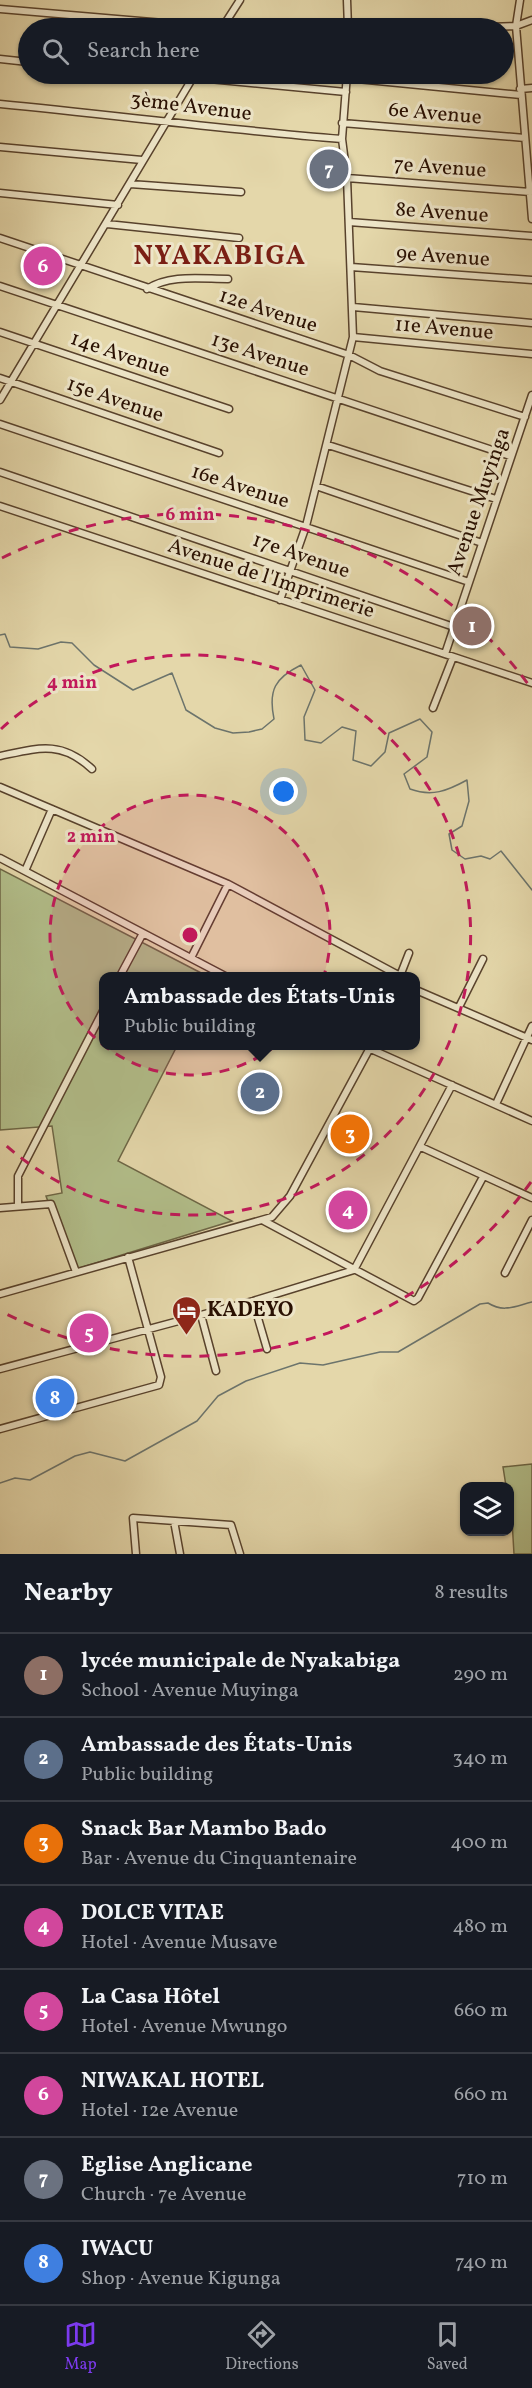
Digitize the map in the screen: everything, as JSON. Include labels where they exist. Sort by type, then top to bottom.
[{"type":"street","points":[[228,18],[240,0]]},
{"type":"street","points":[[347,0],[348,18]]},
{"type":"street","points":[[520,0],[516,26],[532,219]]},
{"type":"street","points":[[0,9],[105,18]]},
{"type":"street","points":[[516,26],[532,20]]},
{"type":"street","points":[[0,59],[18,61]]},
{"type":"street","points":[[0,400],[189,84]]},
{"type":"street","points":[[274,84],[346,92]]},
{"type":"street","points":[[280,600],[306,526],[328,445],[352,337],[353,307],[347,178],[342,139],[346,84]]},
{"type":"street","points":[[434,84],[520,92],[532,88]]},
{"type":"street","name":"3ème Avenue","points":[[0,104],[167,120],[215,129],[342,139]]},
{"type":"street","name":"6e Avenue","points":[[342,123],[525,138]]},
{"type":"street","points":[[0,147],[142,160]]},
{"type":"street","name":"7e Avenue","points":[[347,178],[530,192]]},
{"type":"street","points":[[130,184],[241,192]]},
{"type":"street","points":[[0,193],[118,205]]},
{"type":"street","name":"8e Avenue","points":[[349,222],[532,236]]},
{"type":"street","points":[[107,224],[239,238]]},
{"type":"street","name":"12e Avenue","points":[[0,238],[82,263],[147,289],[349,355],[380,371],[525,417]]},
{"type":"street","name":"9e Avenue","points":[[351,267],[532,280]]},
{"type":"street","points":[[147,289],[157,282],[171,279],[228,279]]},
{"type":"street","name":"13e Avenue","points":[[0,286],[510,456]]},
{"type":"street","points":[[353,307],[532,323]]},
{"type":"street","name":"14e Avenue","points":[[0,332],[229,409]]},
{"type":"street","name":"11e Avenue","points":[[352,337],[532,354]]},
{"type":"street","name":"15e Avenue","points":[[0,378],[219,453]]},
{"type":"street","name":"Avenue Muyinga","points":[[433,708],[449,656],[454,627],[532,394]]},
{"type":"street","name":"16e Avenue","points":[[0,424],[469,582]]},
{"type":"street","points":[[328,445],[496,499]]},
{"type":"street","name":"17e Avenue","points":[[0,472],[454,627]]},
{"type":"street","points":[[316,486],[482,543]]},
{"type":"street","name":"Avenue de l'Imprimerie","points":[[0,506],[532,683]]},
{"type":"street","points":[[0,756],[50,747],[80,758],[92,770]]},
{"type":"street","points":[[0,787],[228,884],[393,972]]},
{"type":"street","points":[[25,871],[52,809]]},
{"type":"street","points":[[0,858],[217,972]]},
{"type":"street","points":[[191,958],[228,884]]},
{"type":"street","points":[[122,972],[143,933]]},
{"type":"street","points":[[402,972],[409,953]]},
{"type":"street","points":[[459,1007],[483,959]]},
{"type":"street","points":[[420,992],[530,1039]]},
{"type":"street","points":[[18,1206],[18,1178],[99,1019]]},
{"type":"street","points":[[496,1104],[530,1039],[532,1026]]},
{"type":"street","points":[[0,1294],[264,1221],[277,1212],[290,1196],[366,1050]]},
{"type":"street","points":[[377,1050],[532,1121]]},
{"type":"street","points":[[0,1369],[253,1301],[354,1270],[452,1085]]},
{"type":"street","points":[[421,1147],[532,1198]]},
{"type":"street","points":[[264,1221],[414,1301],[418,1298],[483,1177]]},
{"type":"street","points":[[0,1208],[48,1202],[52,1205],[76,1272]]},
{"type":"street","points":[[505,1273],[532,1220]]},
{"type":"street","points":[[0,1429],[156,1386],[160,1382],[128,1257]]},
{"type":"street","points":[[253,1301],[267,1349]]},
{"type":"street","points":[[201,1315],[216,1371]]},
{"type":"street","points":[[136,1554],[131,1519],[231,1525],[240,1554]]},
{"type":"street","points":[[174,1521],[180,1554]]},
{"type":"green space","points":[[0,869],[199,972],[99,972],[99,1050],[175,1050],[118,1161],[232,1221],[73,1270],[46,1196],[62,1193],[52,1126],[0,1130]]},
{"type":"green space","points":[[532,1464],[532,1554],[514,1554],[514,1482],[505,1482],[503,1467]]},
{"type":"waterway","points":[[0,635],[5,634],[10,647],[38,649],[61,642],[72,643],[94,665],[133,690],[172,673],[186,710],[215,728],[233,733],[262,729],[274,719],[272,700],[276,686],[279,680],[301,665],[315,690],[304,717],[305,740],[321,743],[342,727],[356,731],[353,760],[371,766],[385,752],[389,733],[420,719],[432,732],[427,757],[404,774],[410,789],[425,793],[439,792],[467,780],[469,801],[462,826],[449,834],[452,850],[465,859],[481,856],[490,859],[501,851],[532,890]]},
{"type":"waterway","points":[[0,1483],[15,1478],[30,1480],[75,1456],[90,1452],[125,1461],[197,1421],[218,1396],[246,1381],[300,1363],[323,1365],[380,1352],[398,1352],[480,1304],[488,1303],[504,1308],[532,1302]]},
{"type":"place","name":"Eglise Anglicane","points":[[329,169]]},
{"type":"place","name":"NIWAKAL HOTEL","points":[[43,266]]},
{"type":"place","name":"lycée municipale de Nyakabiga","points":[[472,626]]},
{"type":"place","name":"Ambassade des États-Unis","points":[[260,1092]]},
{"type":"place","name":"Snack Bar Mambo Bado","points":[[350,1134]]},
{"type":"place","name":"DOLCE VITAE","points":[[348,1210]]},
{"type":"place","name":"La Casa Hôtel","points":[[89,1333]]},
{"type":"place","name":"KADEYO","points":[[186,1336]]},
{"type":"place","name":"IWACU","points":[[55,1398]]},
{"type":"district","name":"NYAKABIGA","points":[[220,257]]}]
